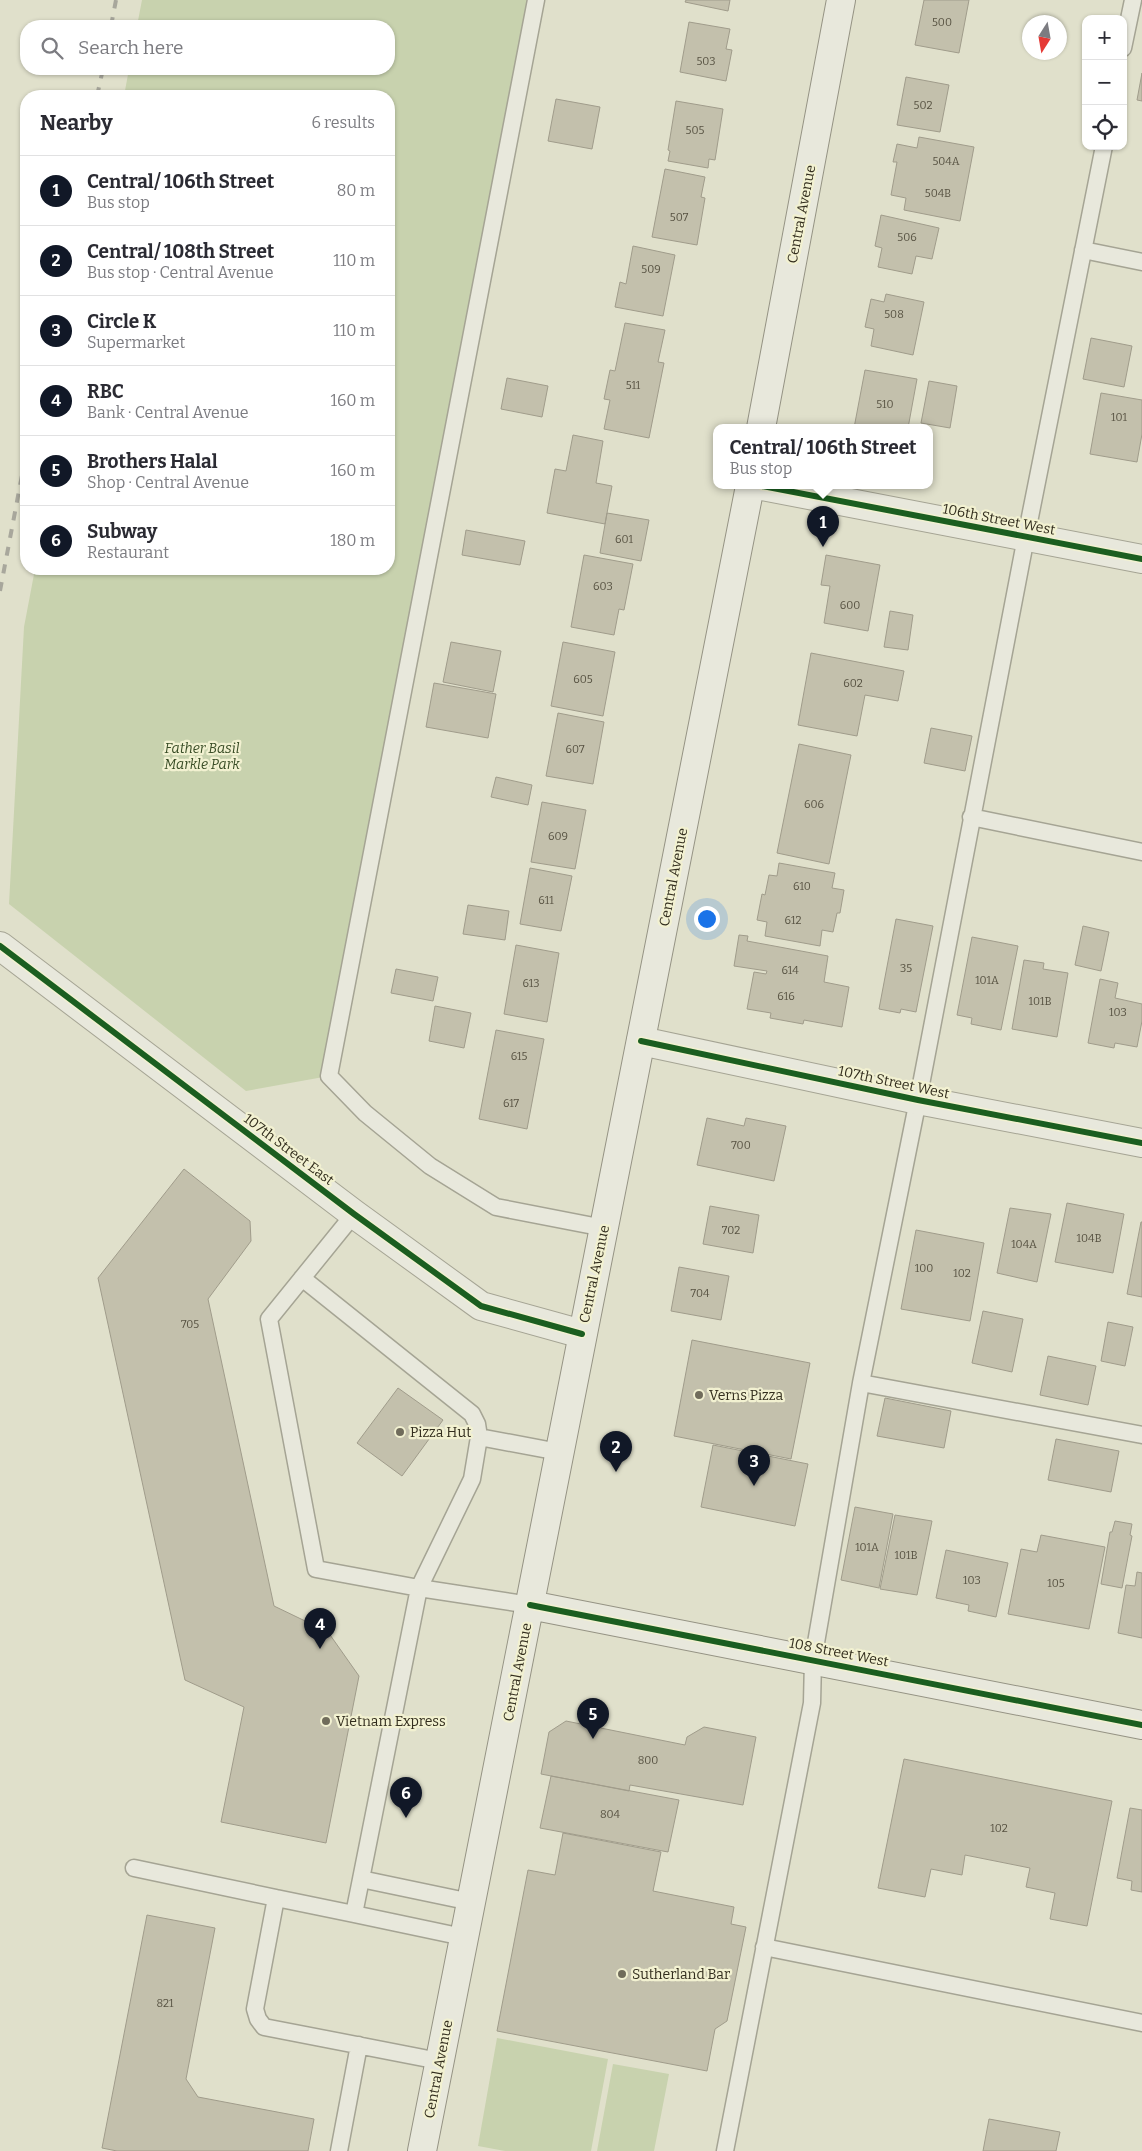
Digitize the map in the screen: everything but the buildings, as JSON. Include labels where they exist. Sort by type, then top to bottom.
[{"type":"street","name":"Central Avenue","points":[[762,424],[841,0]]},
{"type":"street","name":"Central Avenue","points":[[422,2151],[749,489]]},
{"type":"street","name":"106th Street West","points":[[778,489],[1142,559]]},
{"type":"street","name":"107th Street East","points":[[0,946],[354,1214],[481,1306],[582,1334]]},
{"type":"street","name":"107th Street West","points":[[641,1041],[918,1100],[1142,1143]]},
{"type":"street","name":"108 Street West","points":[[530,1605],[1142,1725]]},
{"type":"lane","points":[[536,0],[329,1076],[365,1113],[430,1166],[496,1207],[604,1228]]},
{"type":"lane","points":[[1127,29],[1133,0]]},
{"type":"lane","points":[[725,2151],[812,1703],[813,1660],[861,1382],[918,1100],[971,818],[1103,150]]},
{"type":"lane","points":[[1084,250],[1142,262]]},
{"type":"lane","points":[[971,818],[1142,852]]},
{"type":"lane","points":[[354,1214],[269,1319],[316,1569],[419,1588],[530,1605]]},
{"type":"lane","points":[[302,1278],[472,1414],[477,1424],[479,1437],[472,1479],[419,1588],[354,1914]]},
{"type":"lane","points":[[861,1382],[1142,1435]]},
{"type":"lane","points":[[479,1437],[559,1452]]},
{"type":"lane","points":[[134,1868],[463,1937]]},
{"type":"lane","points":[[361,1879],[471,1902]]},
{"type":"lane","points":[[276,1898],[255,2009],[258,2019],[264,2027],[439,2061]]},
{"type":"lane","points":[[764,1947],[1142,2023]]},
{"type":"lane","points":[[338,2151],[359,2045]]},
{"type":"green space","name":"Father Basil Markle Park","points":[[142,0],[536,0],[329,1076],[246,1091],[9,904],[24,627],[34,575],[395,575],[395,90],[125,90],[128,75],[395,75],[395,20],[138,20]]},
{"type":"green space","points":[[497,2038],[608,2059],[591,2151],[505,2151],[478,2146]]},
{"type":"green space","points":[[613,2064],[669,2074],[654,2151],[597,2151]]},
{"type":"railway","points":[[112,20],[116,0]]},
{"type":"railway","points":[[98,90],[102,75]]},
{"type":"railway","points":[[0,591],[20,486]]},
{"type":"cycle path","points":[[778,489],[1142,559]]},
{"type":"cycle path","points":[[0,946],[354,1214],[481,1306],[582,1334]]},
{"type":"cycle path","points":[[641,1041],[918,1100],[1142,1143]]},
{"type":"cycle path","points":[[530,1605],[1142,1725]]},
{"type":"place","name":"Central/ 106th Street","points":[[823,547]]},
{"type":"place","name":"Verns Pizza","points":[[699,1395]]},
{"type":"place","name":"Pizza Hut","points":[[400,1432]]},
{"type":"place","name":"Central/ 108th Street","points":[[616,1472]]},
{"type":"place","name":"Circle K","points":[[754,1486]]},
{"type":"place","name":"RBC","points":[[320,1649]]},
{"type":"place","name":"Vietnam Express","points":[[326,1721]]},
{"type":"place","name":"Brothers Halal","points":[[593,1739]]},
{"type":"place","name":"Subway","points":[[406,1818]]},
{"type":"place","name":"Sutherland Bar","points":[[622,1974]]}]
